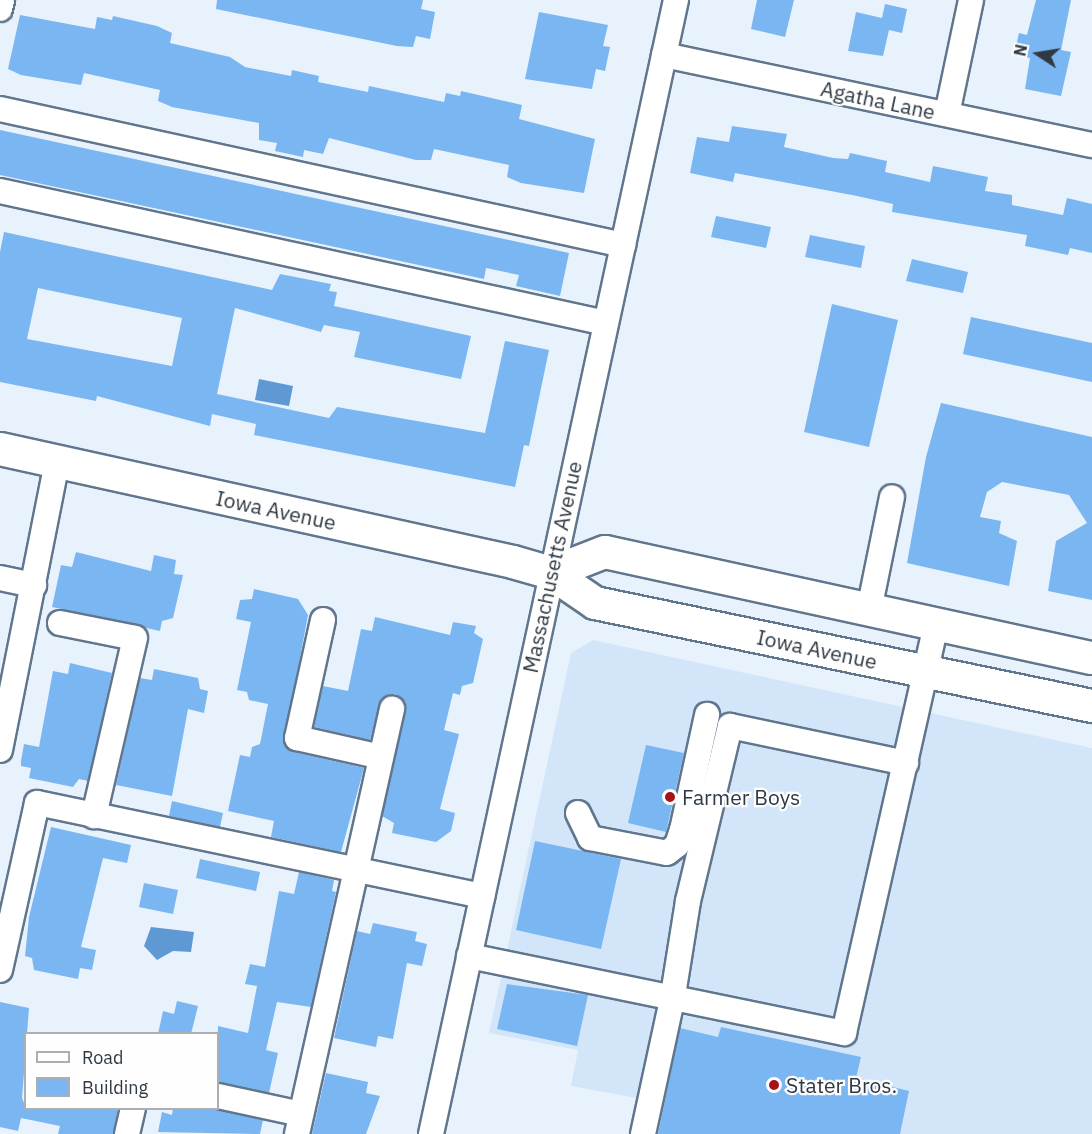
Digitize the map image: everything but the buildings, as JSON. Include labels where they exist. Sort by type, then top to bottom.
[{"type":"main road","name":"Iowa Avenue","points":[[0,449],[551,573],[595,603],[1092,706]]},
{"type":"main road","points":[[551,573],[605,552],[1092,658]]},
{"type":"street","points":[[0,9],[2,0]]},
{"type":"street","name":"Massachusetts Avenue","points":[[431,1134],[676,0]]},
{"type":"street","points":[[946,114],[971,0]]},
{"type":"street","name":"Agatha Lane","points":[[664,55],[1092,145]]},
{"type":"street","points":[[0,109],[623,245]]},
{"type":"street","points":[[0,191],[606,322]]},
{"type":"street","points":[[0,750],[57,462]]},
{"type":"street","points":[[869,610],[892,497]]},
{"type":"street","points":[[0,578],[34,585]]},
{"type":"street","points":[[323,620],[297,738],[381,757]]},
{"type":"street","points":[[60,623],[135,638],[94,816]]},
{"type":"street","points":[[469,956],[673,995],[844,1033],[928,672],[936,625]]},
{"type":"street","points":[[219,1096],[299,1124],[392,708]]},
{"type":"street","points":[[578,813],[590,838],[667,854],[677,845],[682,830],[707,715]]},
{"type":"street","points":[[643,1134],[673,995],[688,901],[729,726],[906,763]]},
{"type":"street","points":[[0,970],[37,803],[355,872],[482,896]]},
{"type":"street","points":[[127,1134],[133,1110]]},
{"type":"shaded area","points":[[593,640],[1092,748],[1092,1134],[628,1134],[636,1098],[571,1086],[578,1050],[489,1033],[571,653]]},
{"type":"water","points":[[259,379],[293,386],[289,406],[255,400]]},
{"type":"water","points":[[151,927],[194,932],[191,952],[173,951],[157,960],[144,946]]},
{"type":"place","name":"Farmer Boys","points":[[670,797]]},
{"type":"place","name":"Stater Bros.","points":[[774,1085]]}]
